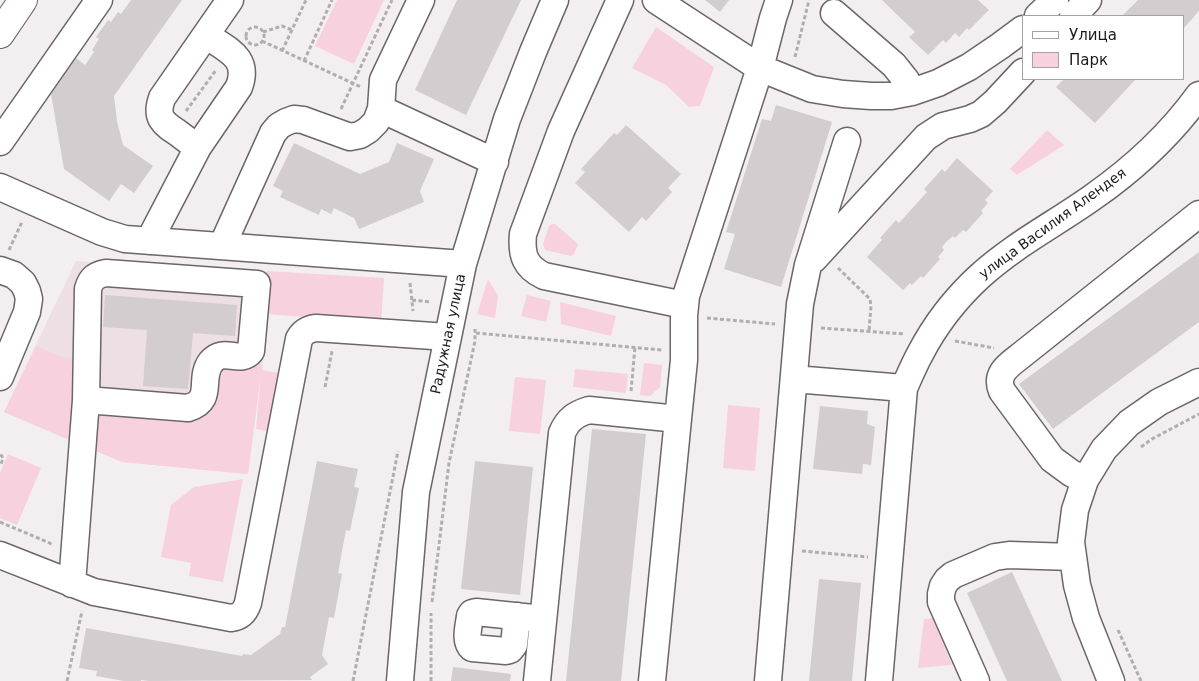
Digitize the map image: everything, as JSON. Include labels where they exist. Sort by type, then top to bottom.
[{"type":"main road","points":[[0,34],[24,0]]},
{"type":"street","points":[[0,142],[99,0]]},
{"type":"street","points":[[198,147],[164,124],[160,118],[159,106],[162,98],[230,0]]},
{"type":"street","points":[[222,246],[273,133],[279,126],[294,119],[303,120],[350,136],[368,130],[376,122],[381,103],[383,80],[421,0]]},
{"type":"street","name":"Радужная улица","points":[[400,681],[416,492],[463,264],[507,120],[555,0]]},
{"type":"street","points":[[620,0],[561,131],[523,234],[523,255],[531,267],[544,276],[684,306]]},
{"type":"street","points":[[656,0],[760,68],[812,89],[843,94],[891,96],[912,92],[938,83],[969,66],[1022,30]]},
{"type":"street","points":[[652,681],[684,352],[684,306],[780,0]]},
{"type":"street","points":[[1039,15],[1055,0]]},
{"type":"street","points":[[1074,15],[1088,0]]},
{"type":"street","points":[[834,13],[894,65],[906,80],[912,92]]},
{"type":"street","points":[[150,241],[198,147],[242,78],[241,64],[235,55],[206,35]]},
{"type":"street","points":[[814,258],[926,137],[944,126],[981,114],[1022,73]]},
{"type":"street","name":"улица Василия Алендея","points":[[904,388],[930,336],[944,316],[980,276],[1015,249],[1092,198],[1136,164],[1173,127],[1199,95]]},
{"type":"street","points":[[381,103],[495,162]]},
{"type":"street","points":[[768,681],[800,304],[847,141]]},
{"type":"street","points":[[0,188],[110,235],[133,240],[463,264]]},
{"type":"street","points":[[1085,480],[1071,473],[1052,459],[1002,391],[999,379],[1002,372],[1199,214]]},
{"type":"street","points":[[86,400],[188,408],[199,403],[205,395],[206,374],[211,362],[222,355],[246,356],[251,351],[260,249]]},
{"type":"street","points":[[0,377],[29,306],[27,291],[23,283],[14,275],[4,261]]},
{"type":"street","points":[[79,587],[74,554],[86,400],[88,289],[90,283],[98,274],[106,273],[257,284]]},
{"type":"street","points":[[0,555],[101,594],[231,618],[237,617],[246,610],[248,603],[301,335],[310,329],[316,328],[448,337]]},
{"type":"street","points":[[794,379],[904,388],[879,681]]},
{"type":"street","points":[[1111,681],[1086,618],[1077,584],[1070,542],[1075,510],[1085,480],[1104,449],[1129,423],[1160,402],[1199,382]]},
{"type":"street","points":[[538,681],[562,433],[565,425],[578,413],[589,410],[678,419]]},
{"type":"street","points":[[976,681],[940,602],[943,586],[947,580],[953,575],[1002,556],[1073,557]]},
{"type":"street","points":[[517,616],[543,619]]},
{"type":"path","points":[[282,51],[306,0]]},
{"type":"path","points":[[304,61],[332,0]]},
{"type":"path","points":[[331,130],[392,0]]},
{"type":"path","points":[[790,80],[810,0]]},
{"type":"path","points":[[263,32],[282,26],[292,30]]},
{"type":"path","points":[[259,28],[263,32],[262,42],[258,45],[252,45],[247,42],[246,36],[249,29],[259,28]]},
{"type":"path","points":[[173,130],[245,30]]},
{"type":"path","points":[[262,42],[353,83],[381,103]]},
{"type":"path","points":[[4,261],[32,201]]},
{"type":"path","points":[[814,258],[870,299],[869,331]]},
{"type":"path","points":[[407,260],[416,335]]},
{"type":"path","points":[[412,300],[464,307],[476,333],[449,463],[431,614],[431,681]]},
{"type":"path","points":[[325,388],[336,329]]},
{"type":"path","points":[[476,333],[684,352]]},
{"type":"path","points":[[930,336],[1024,353]]},
{"type":"path","points":[[629,414],[635,347]]},
{"type":"path","points":[[1136,451],[1152,439],[1199,414]]},
{"type":"path","points":[[353,681],[399,447]]},
{"type":"path","points":[[0,455],[3,459],[0,466]]},
{"type":"path","points":[[0,522],[74,554]]},
{"type":"path","points":[[779,549],[889,558]]},
{"type":"path","points":[[67,681],[79,587]]},
{"type":"path","points":[[1117,627],[1141,681]]},
{"type":"shaded area","points":[[76,261],[148,267],[172,263],[258,271],[384,278],[381,322],[269,314],[248,474],[122,462],[96,451],[96,446],[78,444],[4,412]]},
{"type":"green space","points":[[337,0],[384,0],[354,64],[315,46]]},
{"type":"green space","points":[[656,27],[714,67],[700,106],[689,107],[666,85],[632,68]]},
{"type":"green space","points":[[1047,130],[1064,145],[1017,175],[1010,169]]},
{"type":"green space","points":[[555,224],[578,244],[574,254],[571,256],[545,250],[543,244],[549,226]]},
{"type":"green space","points":[[266,271],[384,278],[381,322],[263,314]]},
{"type":"green space","points":[[488,279],[498,296],[495,318],[477,314]]},
{"type":"green space","points":[[527,295],[551,301],[546,322],[521,316]]},
{"type":"green space","points":[[560,302],[616,316],[611,336],[561,324]]},
{"type":"green space","points":[[36,346],[62,357],[77,359],[72,441],[4,412]]},
{"type":"green space","points":[[227,361],[263,365],[262,370],[279,373],[267,431],[256,429],[261,373],[248,474],[122,462],[96,451],[99,410],[107,405],[212,413],[214,376]]},
{"type":"green space","points":[[644,363],[662,365],[660,387],[650,396],[640,395]]},
{"type":"green space","points":[[575,369],[628,374],[626,393],[573,387]]},
{"type":"green space","points":[[515,377],[546,380],[540,434],[509,431]]},
{"type":"green space","points":[[728,405],[760,408],[755,471],[723,468]]},
{"type":"green space","points":[[8,454],[41,468],[17,525],[0,518],[0,473]]},
{"type":"green space","points":[[243,479],[223,582],[189,576],[191,563],[161,557],[171,505],[194,487]]},
{"type":"green space","points":[[933,618],[952,665],[918,668],[924,619]]},
{"type":"building","points":[[131,0],[182,0],[114,96],[117,121],[123,145],[153,166],[134,193],[121,184],[109,201],[64,169],[51,94],[76,58],[85,65],[94,52],[92,50],[99,39],[96,37],[108,20],[111,22],[118,12],[121,14]]},
{"type":"building","points":[[457,0],[521,0],[466,115],[415,90]]},
{"type":"building","points":[[705,0],[729,0],[720,12]]},
{"type":"building","points":[[882,0],[978,0],[989,10],[969,30],[967,28],[959,37],[955,33],[946,43],[943,40],[928,55],[909,37],[915,32]]},
{"type":"building","points":[[1138,0],[1199,0],[1199,11],[1184,28],[1184,15],[1123,15]]},
{"type":"building","points":[[1063,80],[1135,80],[1095,123],[1056,87]]},
{"type":"building","points":[[776,105],[832,122],[781,287],[724,269],[735,234],[726,232],[762,119],[771,121]]},
{"type":"building","points":[[626,125],[681,174],[668,188],[672,192],[646,221],[642,217],[629,232],[575,183],[585,172],[581,169],[614,133],[617,135]]},
{"type":"building","points":[[294,143],[360,174],[389,162],[397,143],[434,159],[420,191],[424,202],[359,229],[354,218],[334,208],[331,214],[321,209],[319,215],[280,197],[283,191],[273,186]]},
{"type":"building","points":[[957,158],[993,191],[985,200],[988,203],[981,211],[983,213],[966,232],[963,230],[955,238],[953,236],[947,241],[942,247],[944,250],[938,257],[940,259],[923,278],[921,276],[912,285],[910,283],[903,290],[867,257],[896,220],[899,223],[927,192],[924,189],[942,169],[945,172]]},
{"type":"building","points":[[1199,252],[1199,322],[1053,429],[1019,384]]},
{"type":"building","points":[[105,295],[237,305],[235,336],[193,333],[188,389],[143,386],[147,330],[103,327]]},
{"type":"building","points":[[820,406],[868,411],[867,424],[875,427],[871,465],[863,464],[862,474],[813,469]]},
{"type":"building","points":[[592,429],[646,434],[621,681],[566,681]]},
{"type":"building","points":[[317,461],[358,469],[354,487],[359,488],[350,531],[346,530],[338,573],[342,574],[334,618],[329,617],[322,655],[328,664],[310,677],[312,680],[124,681],[96,676],[97,671],[79,668],[86,628],[242,656],[243,654],[251,655],[280,634],[282,627],[285,627]]},
{"type":"building","points":[[475,461],[533,467],[520,595],[461,589]]},
{"type":"building","points":[[1012,572],[1062,681],[1007,681],[967,593]]},
{"type":"building","points":[[819,579],[861,583],[852,681],[809,681]]},
{"type":"building","points":[[453,667],[511,674],[510,681],[451,681]]}]
